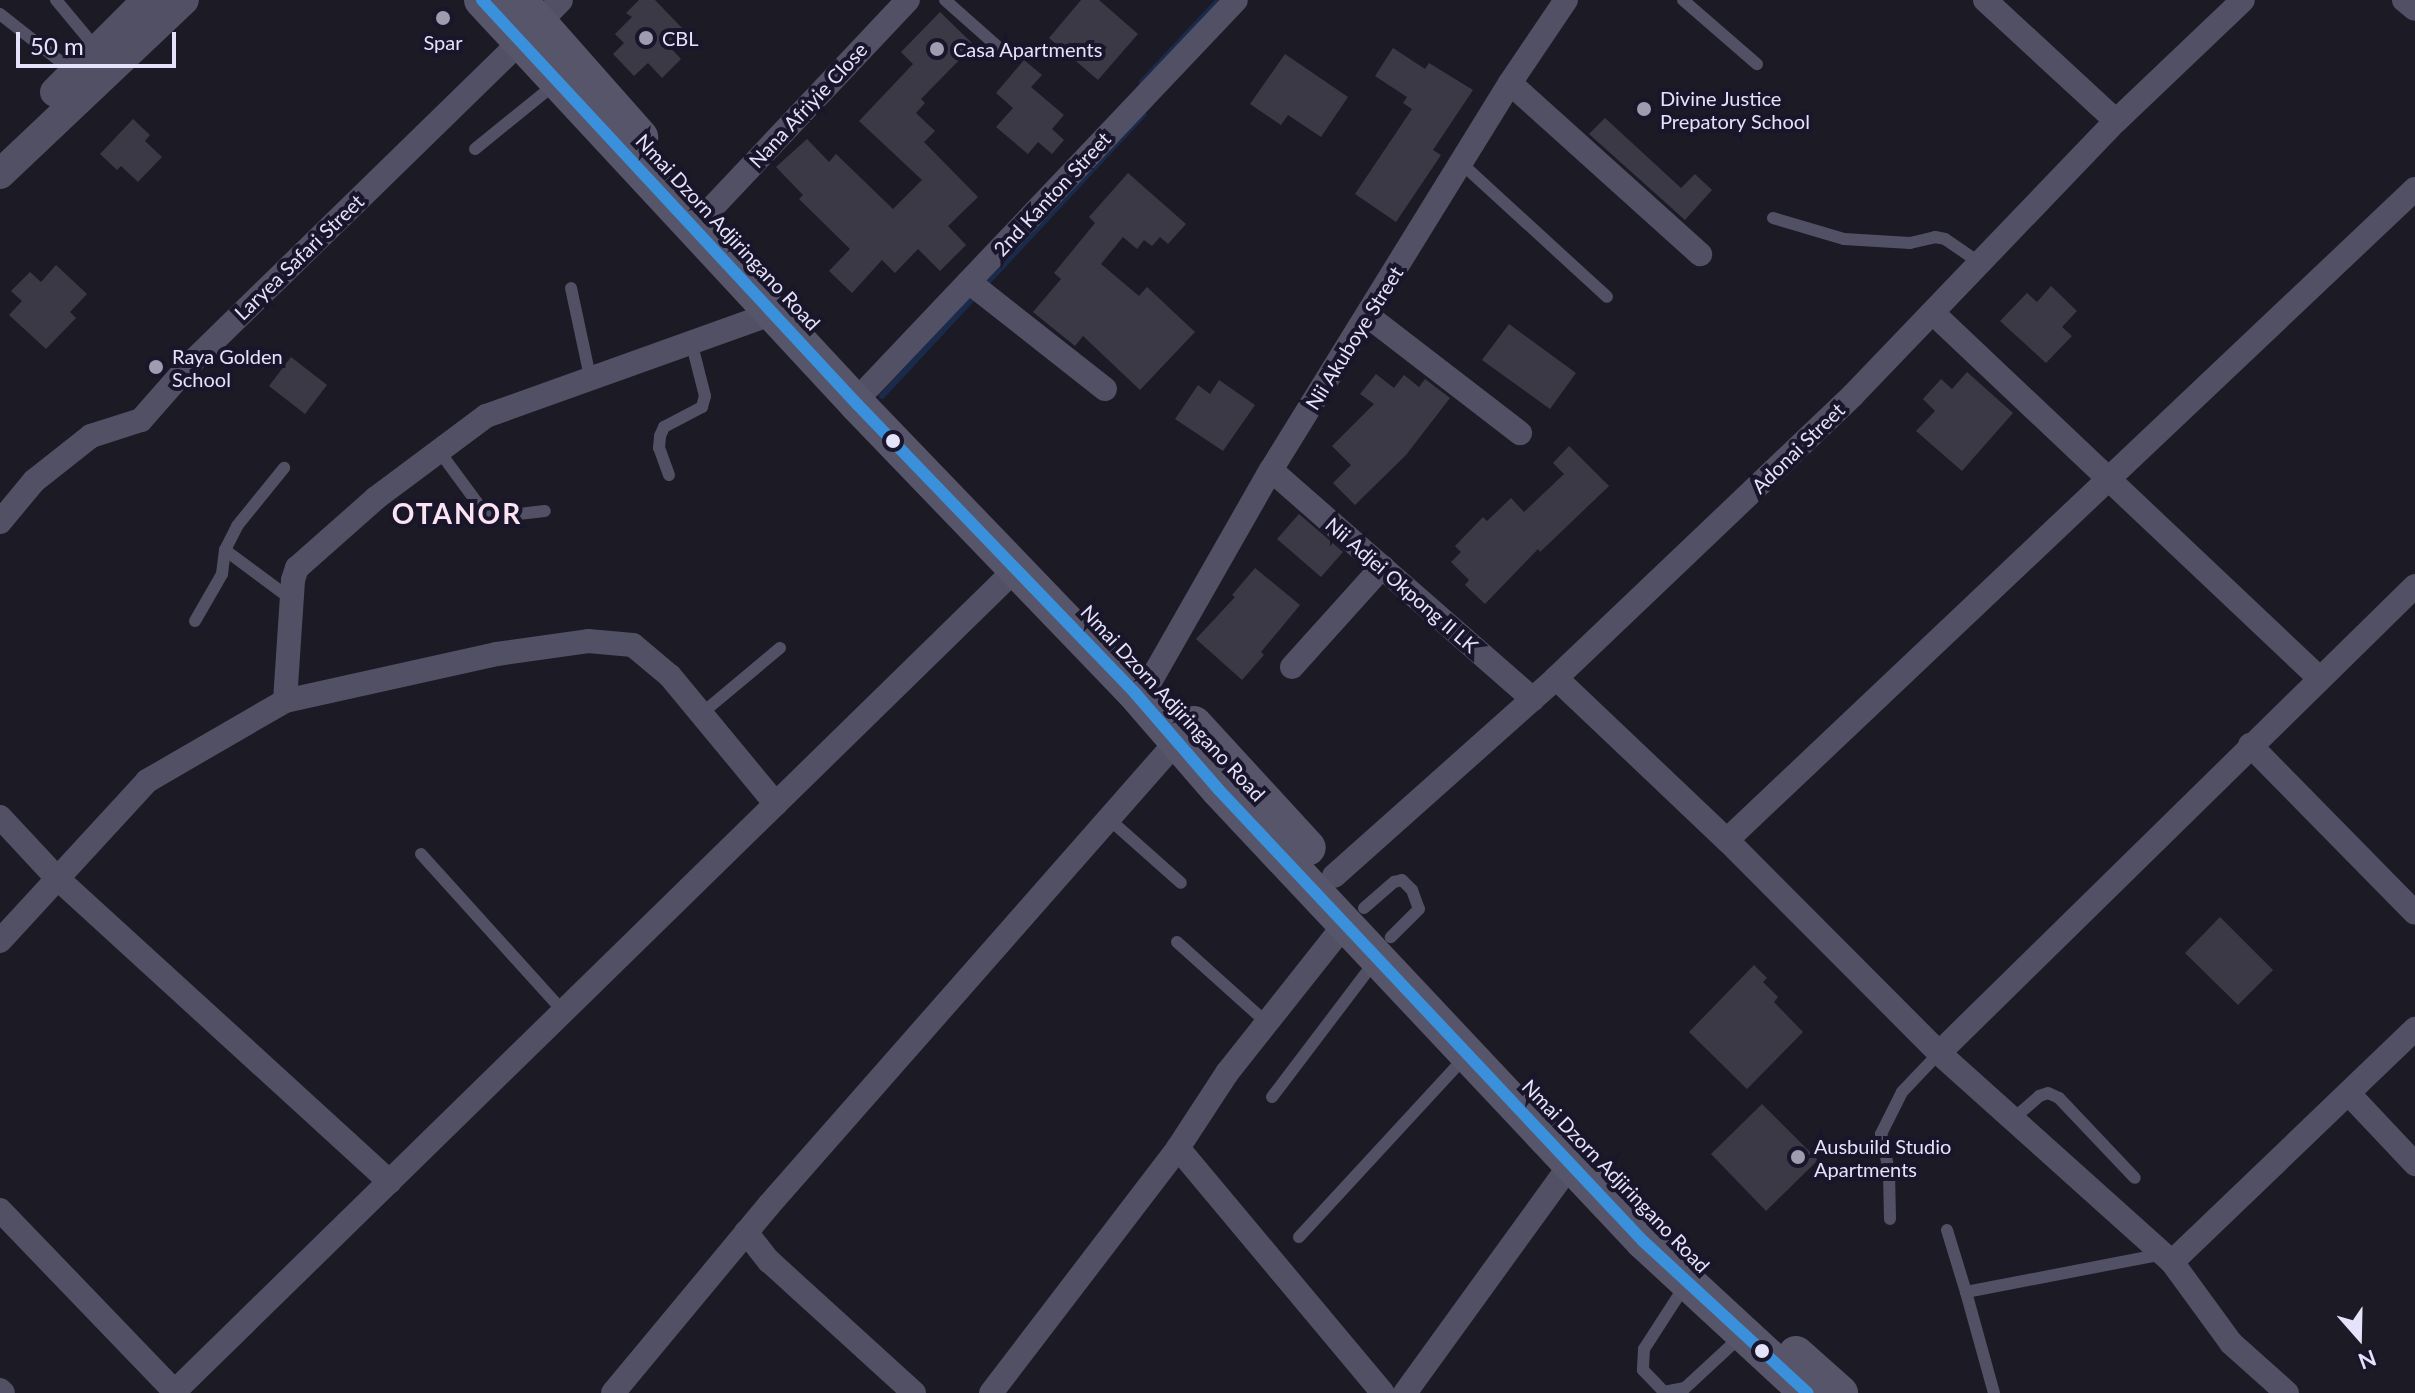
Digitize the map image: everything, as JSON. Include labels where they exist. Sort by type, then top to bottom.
[{"type":"main road","name":"Nmai Dzorn Adjiringano Road","points":[[482,0],[535,16],[869,387],[1151,680],[1229,781],[1385,947],[1755,1317],[1816,1393]]},
{"type":"main road","name":"Nmai Dzorn Adjiringano Road","points":[[535,16],[557,82],[1178,740],[1229,781],[1334,876],[1355,915]]},
{"type":"main road","name":"Nmai Dzorn Adjiringano Road","points":[[1385,947],[1469,1053],[1687,1282],[1742,1334],[1816,1393]]},
{"type":"street","points":[[0,145],[147,0]]},
{"type":"street","points":[[0,174],[184,0]]},
{"type":"street","name":"Nana Afriyie Close","points":[[709,211],[908,0]]},
{"type":"street","name":"2nd Kanton Street","points":[[869,387],[1236,0]]},
{"type":"street","name":"Nii Akuboye Street","points":[[1151,680],[1271,470],[1510,83],[1566,0]]},
{"type":"street","points":[[1985,0],[2116,121]]},
{"type":"street","name":"Adonai Street","points":[[1334,876],[1556,678],[1853,395],[2116,121],[2243,0]]},
{"type":"street","points":[[2404,0],[2415,9]]},
{"type":"street","name":"Laryea Safari Street","points":[[0,522],[34,481],[91,436],[141,420],[192,362],[535,16]]},
{"type":"street","points":[[1510,83],[1700,254]]},
{"type":"street","points":[[1727,840],[2415,189]]},
{"type":"street","points":[[969,282],[1105,389]]},
{"type":"street","points":[[285,701],[293,580],[306,557],[439,451],[486,416],[773,313]]},
{"type":"street","points":[[1933,313],[2318,677]]},
{"type":"street","points":[[1368,316],[1520,433]]},
{"type":"street","name":"Nii Adjei Okpong II LK","points":[[1271,470],[1533,699]]},
{"type":"street","points":[[1292,667],[1382,567]]},
{"type":"street","points":[[0,1210],[175,1393],[1016,569]]},
{"type":"street","points":[[1939,1053],[2318,677],[2415,586]]},
{"type":"street","points":[[0,941],[147,781],[285,701],[497,654],[588,641],[633,645],[648,655],[776,804]]},
{"type":"street","points":[[1556,678],[1727,840],[1939,1053],[2167,1258],[2231,1343],[2287,1393]]},
{"type":"street","points":[[613,1393],[746,1232],[1178,740]]},
{"type":"street","points":[[2250,745],[2415,913]]},
{"type":"street","points":[[0,817],[56,877],[390,1182]]},
{"type":"street","points":[[991,1393],[1178,1148],[1227,1073],[1355,915]]},
{"type":"street","points":[[2167,1258],[2350,1095],[2415,1029]]},
{"type":"street","points":[[2350,1095],[2415,1164]]},
{"type":"street","points":[[1178,1148],[1383,1393]]},
{"type":"street","points":[[1405,1393],[1572,1162]]},
{"type":"street","points":[[746,1232],[769,1261],[914,1393]]},
{"type":"lane","points":[[56,0],[96,48]]},
{"type":"lane","points":[[945,0],[997,46]]},
{"type":"lane","points":[[1683,0],[1757,64]]},
{"type":"lane","points":[[0,14],[75,73]]},
{"type":"lane","points":[[475,149],[557,82]]},
{"type":"lane","points":[[1461,163],[1607,297]]},
{"type":"lane","points":[[1773,218],[1844,239],[1919,243],[1935,237],[1945,239],[1980,263]]},
{"type":"lane","points":[[571,288],[590,377]]},
{"type":"lane","points":[[669,475],[659,448],[664,427],[702,407],[705,396],[691,341]]},
{"type":"lane","points":[[439,451],[484,512],[501,516],[545,511]]},
{"type":"lane","points":[[195,621],[222,574],[225,550],[237,526],[284,468]]},
{"type":"lane","points":[[225,550],[291,599]]},
{"type":"lane","points":[[701,714],[780,648]]},
{"type":"lane","points":[[1109,819],[1181,883]]},
{"type":"lane","points":[[421,854],[564,1012]]},
{"type":"lane","points":[[1272,1097],[1385,947],[1419,909],[1412,890],[1402,880],[1394,882],[1355,915]]},
{"type":"lane","points":[[1177,942],[1267,1023]]},
{"type":"lane","points":[[1299,1237],[1469,1053]]},
{"type":"lane","points":[[1890,1219],[1889,1171],[1881,1134],[1902,1092],[1939,1053]]},
{"type":"lane","points":[[2013,1119],[2039,1096],[2048,1093],[2059,1098],[2135,1178]]},
{"type":"lane","points":[[1947,1230],[1994,1393]]},
{"type":"lane","points":[[1966,1292],[2167,1258]]},
{"type":"lane","points":[[1687,1282],[1644,1349],[1643,1370],[1664,1392],[1685,1388],[1742,1334]]},
{"type":"building","name":"CBL","points":[[639,0],[655,0],[683,29],[667,44],[681,59],[662,78],[648,63],[634,76],[613,54],[624,43],[615,34],[632,17],[626,13]]},
{"type":"building","points":[[1081,0],[1099,0],[1138,34],[1098,80],[1049,38]]},
{"type":"building","points":[[940,12],[974,45],[921,99],[925,103],[916,113],[935,131],[924,142],[978,197],[948,226],[966,245],[940,271],[918,249],[895,273],[882,260],[852,293],[829,271],[850,249],[799,199],[803,195],[776,167],[807,139],[829,162],[836,154],[893,209],[922,180],[859,121],[913,64],[901,52]]},
{"type":"building","points":[[1393,48],[1425,69],[1429,63],[1473,90],[1433,150],[1441,155],[1396,222],[1355,194],[1412,109],[1403,103],[1407,97],[1375,76]]},
{"type":"building","points":[[1285,54],[1348,97],[1321,137],[1288,115],[1281,125],[1250,104]]},
{"type":"building","points":[[1024,60],[1042,75],[1031,87],[1064,115],[1052,129],[1064,140],[1052,154],[1038,142],[1028,154],[996,127],[1013,108],[996,93]]},
{"type":"building","points":[[1605,118],[1681,188],[1695,174],[1712,190],[1685,220],[1589,134]]},
{"type":"building","points":[[133,119],[150,135],[145,141],[162,157],[138,182],[121,166],[117,170],[100,154]]},
{"type":"building","points":[[1128,173],[1186,224],[1168,244],[1160,237],[1152,246],[1144,240],[1137,249],[1123,237],[1101,264],[1139,296],[1147,287],[1195,332],[1140,390],[1083,336],[1075,346],[1033,312],[1061,279],[1054,273],[1095,223],[1089,217]]},
{"type":"building","points":[[56,265],[87,294],[70,312],[76,318],[46,349],[9,315],[22,301],[11,291],[30,272],[41,282]]},
{"type":"building","points":[[2051,286],[2077,311],[2062,327],[2072,336],[2046,363],[2000,321],[2027,293],[2037,302]]},
{"type":"building","points":[[1509,324],[1576,373],[1550,409],[1482,360]]},
{"type":"building","points":[[291,357],[327,385],[305,414],[269,386]]},
{"type":"building","points":[[1967,372],[2013,413],[1962,471],[1916,431],[1935,411],[1923,399],[1941,379],[1952,389]]},
{"type":"building","points":[[1376,374],[1394,388],[1404,375],[1419,387],[1425,379],[1450,398],[1406,455],[1355,505],[1333,483],[1351,465],[1332,446],[1374,404],[1360,394]]},
{"type":"building","points":[[1219,380],[1255,405],[1223,451],[1175,419],[1198,385],[1210,394]]},
{"type":"building","points":[[1569,446],[1609,486],[1540,552],[1538,549],[1485,604],[1465,585],[1469,580],[1451,562],[1461,552],[1455,546],[1483,517],[1487,521],[1511,498],[1524,512],[1564,474],[1553,463]]},
{"type":"building","points":[[1299,514],[1343,552],[1321,577],[1277,539]]},
{"type":"building","points":[[1255,568],[1300,605],[1242,680],[1196,639],[1235,597],[1232,595]]},
{"type":"building","points":[[2220,917],[2273,970],[2238,1005],[2185,953]]},
{"type":"building","points":[[1754,965],[1767,978],[1763,982],[1778,997],[1774,1002],[1803,1032],[1747,1089],[1689,1032]]},
{"type":"building","name":"Ausbuild Studio Apartments","points":[[1762,1104],[1818,1160],[1766,1211],[1711,1154]]},
{"type":"waterway","points":[[1142,82],[1219,0]]},
{"type":"waterway","points":[[983,287],[1144,114]]},
{"type":"waterway","points":[[882,396],[976,295]]},
{"type":"transit line","points":[[482,0],[857,404],[1135,693],[1219,790],[1643,1241],[1808,1393]]},
{"type":"place","name":"Spar","points":[[443,18]]},
{"type":"place","name":"CBL","points":[[646,38]]},
{"type":"place","name":"Casa Apartments","points":[[937,49]]},
{"type":"place","name":"Divine Justice Prepatory School","points":[[1644,109]]},
{"type":"place","name":"Raya Golden School","points":[[156,367]]},
{"type":"place","name":"Ausbuild Studio Apartments","points":[[1798,1157]]},
{"type":"district","name":"OTANOR","points":[[457,513]]}]
